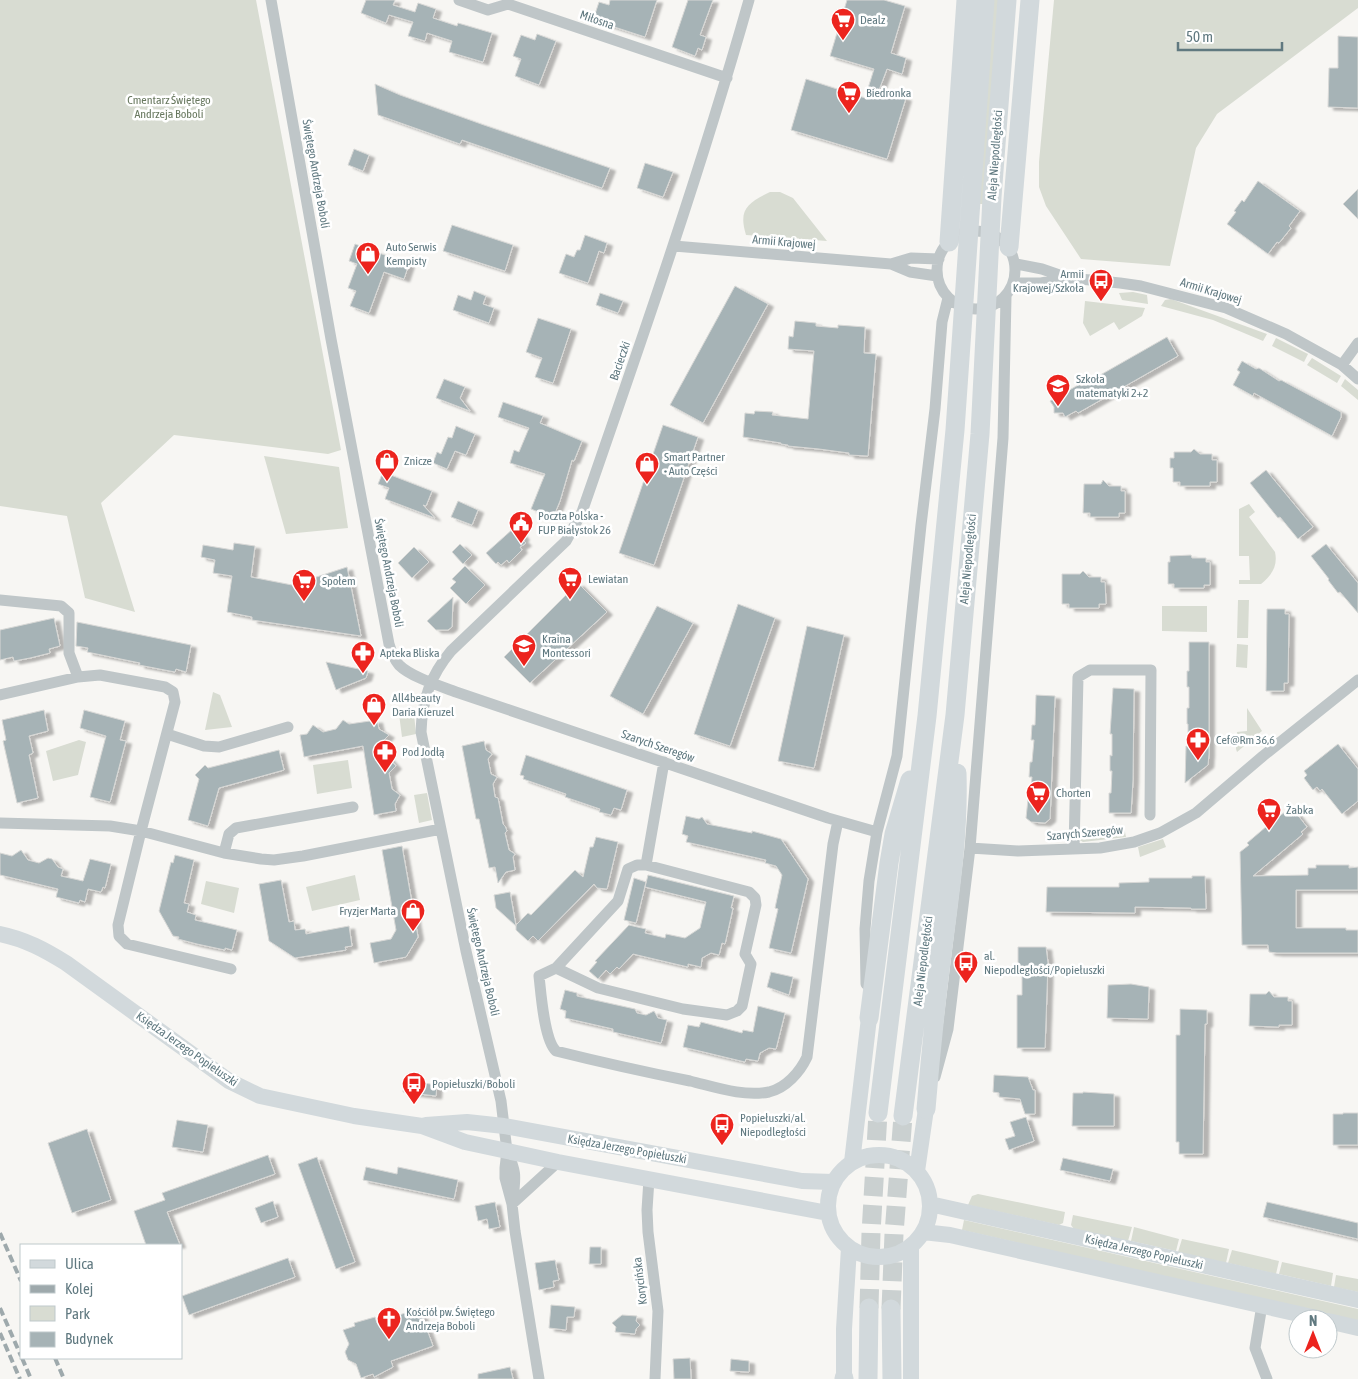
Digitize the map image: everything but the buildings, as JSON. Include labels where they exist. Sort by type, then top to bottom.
[{"type":"main road","points":[[951,240],[966,0]]},
{"type":"main road","name":"Aleja Niepodległości","points":[[878,1113],[928,716],[955,430],[985,0]]},
{"type":"main road","name":"Aleja Niepodległości","points":[[903,1116],[955,715],[980,434],[992,197],[1007,0]]},
{"type":"main road","points":[[1009,251],[1030,0]]},
{"type":"main road","points":[[917,1171],[926,1109],[935,1012],[953,872],[957,793],[955,715]]},
{"type":"main road","points":[[852,1162],[894,834],[928,716]]},
{"type":"main road","name":"Księdza Jerzego Popiełuszki","points":[[0,934],[14,937],[42,948],[66,963],[229,1081],[260,1096],[354,1116],[422,1126],[465,1142],[558,1162],[828,1213]]},
{"type":"main road","name":"Księdza Jerzego Popiełuszki","points":[[422,1126],[468,1122],[504,1126],[802,1181],[833,1182]]},
{"type":"main road","points":[[872,1155],[893,1156],[906,1162],[917,1171],[924,1181],[928,1192],[930,1204],[929,1218],[923,1232],[911,1246],[900,1253],[887,1257],[874,1257],[860,1254],[849,1248],[839,1238],[831,1227],[828,1213],[828,1198],[833,1182],[844,1167],[872,1155]]},
{"type":"main road","name":"Księdza Jerzego Popiełuszki","points":[[930,1204],[1358,1300]]},
{"type":"main road","points":[[923,1232],[950,1235],[1288,1312]]},
{"type":"main road","points":[[911,1246],[911,1379]]},
{"type":"main road","points":[[844,1379],[844,1328],[849,1248]]},
{"type":"main road","points":[[868,1379],[869,1308]]},
{"type":"main road","points":[[891,1309],[892,1379]]},
{"type":"main road","points":[[1338,1323],[1358,1328]]},
{"type":"street","name":"Świętego Andrzeja Boboli","points":[[271,0],[389,644],[399,665],[407,671],[432,682],[422,710],[421,732],[466,951],[501,1101],[507,1151]]},
{"type":"street","name":"Miłosna","points":[[459,0],[488,10],[508,4],[726,78]]},
{"type":"street","name":"Bacieczki","points":[[432,682],[439,666],[451,651],[566,541],[582,512],[674,246],[749,0]]},
{"type":"street","points":[[979,231],[992,234],[1009,251],[1014,283],[1002,300],[987,308],[975,310],[963,307],[950,299],[943,291],[937,276],[938,258],[951,240],[966,232],[979,231]]},
{"type":"street","name":"Armii Krajowej","points":[[674,246],[891,264],[910,272],[937,276]]},
{"type":"street","name":"Armii Krajowej","points":[[1009,251],[1042,269],[1070,278],[1141,286],[1226,308],[1286,334],[1342,365],[1358,379]]},
{"type":"street","name":"Armii Krajowej","points":[[891,264],[910,258],[938,258]]},
{"type":"street","name":"Armii Krajowej","points":[[1014,283],[1041,284],[1070,278]]},
{"type":"street","points":[[869,1018],[865,929],[870,881],[877,832],[897,756],[921,526],[936,409],[942,322],[950,299]]},
{"type":"street","points":[[926,1109],[948,1029],[970,848],[1004,438],[1002,300]]},
{"type":"street","points":[[1342,365],[1358,343]]},
{"type":"street","points":[[0,600],[61,606],[69,613],[69,653],[78,677]]},
{"type":"street","points":[[1074,849],[1078,677],[1090,670],[1151,670],[1150,815]]},
{"type":"street","points":[[0,695],[78,677],[100,675],[165,687],[173,692],[175,702],[118,925],[119,936],[127,944],[231,969]]},
{"type":"street","name":"Szarych Szeregów","points":[[970,848],[1018,851],[1100,848],[1134,842],[1160,832],[1196,813],[1270,750],[1358,680]]},
{"type":"street","name":"Szarych Szeregów","points":[[432,682],[464,695],[838,821],[877,832]]},
{"type":"street","points":[[166,734],[204,746],[218,747],[288,727]]},
{"type":"street","points":[[646,865],[664,762]]},
{"type":"street","points":[[224,853],[229,834],[236,828],[353,807]]},
{"type":"street","points":[[556,968],[598,988],[682,1009],[728,1015],[737,1011],[742,1006],[751,964],[745,954],[756,905],[755,898],[749,892],[646,865],[637,865],[628,869],[618,901],[556,968],[539,976],[549,1041],[556,1050],[743,1093],[770,1092],[794,1077],[801,1070],[807,1057],[833,844],[838,821]]},
{"type":"street","points":[[0,823],[110,826],[141,831],[224,853],[274,860],[440,829]]},
{"type":"street","points":[[507,1151],[515,1168],[516,1177],[512,1204],[515,1231],[539,1379]]},
{"type":"street","points":[[512,1204],[558,1162]]},
{"type":"street","name":"Korycińska","points":[[649,1179],[648,1232],[658,1312],[655,1379]]},
{"type":"street","points":[[1262,1306],[1255,1348],[1267,1379]]},
{"type":"green space","name":"Cmentarz Świętego Andrzeja Boboli","points":[[0,0],[256,0],[341,450],[328,454],[174,435],[101,503],[135,612],[85,598],[67,516],[0,506]]},
{"type":"green space","points":[[993,0],[999,0],[986,204],[979,204]]},
{"type":"green space","points":[[1054,0],[1358,0],[1358,8],[1217,114],[1196,148],[1170,266],[1081,259],[1046,206],[1039,187],[1039,162]]},
{"type":"green space","points":[[770,192],[780,192],[793,198],[827,241],[746,235],[743,219],[744,213],[751,204]]},
{"type":"green space","points":[[1133,292],[1147,295],[1148,304],[1122,300],[1119,293]]},
{"type":"green space","points":[[1171,299],[1267,334],[1263,341],[1213,320],[1161,306],[1165,300]]},
{"type":"green space","points":[[1085,301],[1145,308],[1142,316],[1119,330],[1114,322],[1090,336],[1083,323]]},
{"type":"green space","points":[[1276,338],[1308,354],[1304,362],[1272,346]]},
{"type":"green space","points":[[1312,358],[1341,376],[1337,383],[1307,365]]},
{"type":"green space","points":[[1345,379],[1358,390],[1358,400],[1341,386]]},
{"type":"green space","points":[[264,456],[339,467],[348,528],[286,534]]},
{"type":"green space","points":[[1249,504],[1255,512],[1249,517],[1275,552],[1276,557],[1273,570],[1261,584],[1239,584],[1239,580],[1250,580],[1249,556],[1239,556],[1239,509]]},
{"type":"green space","points":[[1238,600],[1249,600],[1248,638],[1237,638]]},
{"type":"green space","points":[[1162,606],[1207,606],[1207,632],[1162,631]]},
{"type":"green space","points":[[1237,644],[1248,645],[1247,668],[1236,667]]},
{"type":"green space","points":[[213,692],[220,695],[232,727],[205,730]]},
{"type":"green space","points":[[1247,708],[1262,731],[1237,752],[1237,732],[1247,731]]},
{"type":"green space","points":[[399,714],[414,714],[416,734],[402,737]]},
{"type":"green space","points":[[79,740],[86,742],[78,775],[53,781],[46,751]]},
{"type":"green space","points":[[348,760],[352,788],[317,794],[313,765]]},
{"type":"green space","points":[[427,793],[432,820],[419,823],[414,795]]},
{"type":"green space","points":[[1124,827],[1126,837],[1083,842],[1078,839],[1077,834]]},
{"type":"green space","points":[[1163,839],[1166,847],[1140,857],[1138,847]]},
{"type":"green space","points":[[355,875],[360,900],[312,911],[306,887]]},
{"type":"green space","points":[[206,881],[239,888],[234,913],[201,904]]},
{"type":"green space","points":[[978,1194],[1065,1212],[1063,1223],[1059,1225],[968,1205],[972,1196]]},
{"type":"green space","points":[[1073,1215],[1132,1227],[1128,1241],[1074,1229],[1071,1225]]},
{"type":"green space","points":[[964,1220],[1358,1309],[1358,1321],[1338,1316],[1338,1309],[1306,1309],[962,1230]]},
{"type":"green space","points":[[1134,1227],[1179,1239],[1176,1251],[1131,1241]]},
{"type":"green space","points":[[1182,1239],[1229,1249],[1226,1263],[1178,1252]]},
{"type":"green space","points":[[1232,1250],[1279,1261],[1276,1274],[1228,1263]]},
{"type":"green space","points":[[1282,1262],[1333,1273],[1331,1286],[1279,1274]]},
{"type":"green space","points":[[1336,1275],[1358,1279],[1358,1292],[1334,1287]]},
{"type":"tunnel","points":[[869,1308],[878,1113]]},
{"type":"tunnel","points":[[891,1309],[894,1234],[903,1116]]},
{"type":"railway","points":[[0,1233],[20,1279]]},
{"type":"railway","points":[[0,1308],[20,1354]]},
{"type":"railway","points":[[0,1333],[20,1379]]},
{"type":"railway","points":[[22,1359],[31,1379]]},
{"type":"railway","points":[[55,1359],[64,1379]]},
{"type":"place","name":"Dealz","points":[[843,41]]},
{"type":"place","name":"Biedronka","points":[[849,114]]},
{"type":"place","name":"Auto Serwis Kempisty","points":[[368,275]]},
{"type":"place","name":"Armii Krajowej/Szkoła","points":[[1101,302]]},
{"type":"place","name":"Szkoła matematyki 2+2","points":[[1058,407]]},
{"type":"place","name":"Znicze","points":[[387,482]]},
{"type":"place","name":"Smart Partner - Auto Części","points":[[647,485]]},
{"type":"place","name":"Poczta Polska - FUP Białystok 26","points":[[521,544]]},
{"type":"place","name":"Lewiatan","points":[[570,600]]},
{"type":"place","name":"Społem","points":[[304,602]]},
{"type":"place","name":"Kraina Montessori","points":[[524,667]]},
{"type":"place","name":"Apteka Bliska","points":[[363,674]]},
{"type":"place","name":"All4beauty Daria Kieruzel","points":[[374,726]]},
{"type":"place","name":"Cef@Rm 36,6","points":[[1198,761]]},
{"type":"place","name":"Pod Jodłą","points":[[385,773]]},
{"type":"place","name":"Chorten","points":[[1038,814]]},
{"type":"place","name":"Żabka","points":[[1269,831]]},
{"type":"place","name":"Fryzjer Marta","points":[[413,932]]},
{"type":"place","name":"al. Niepodległości/Popiełuszki","points":[[966,984]]},
{"type":"place","name":"Popiełuszki/Boboli","points":[[414,1105]]},
{"type":"place","name":"Popiełuszki/al. Niepodległości","points":[[722,1146]]},
{"type":"place","name":"Kościół pw. Świętego Andrzeja Boboli","points":[[389,1340]]}]
